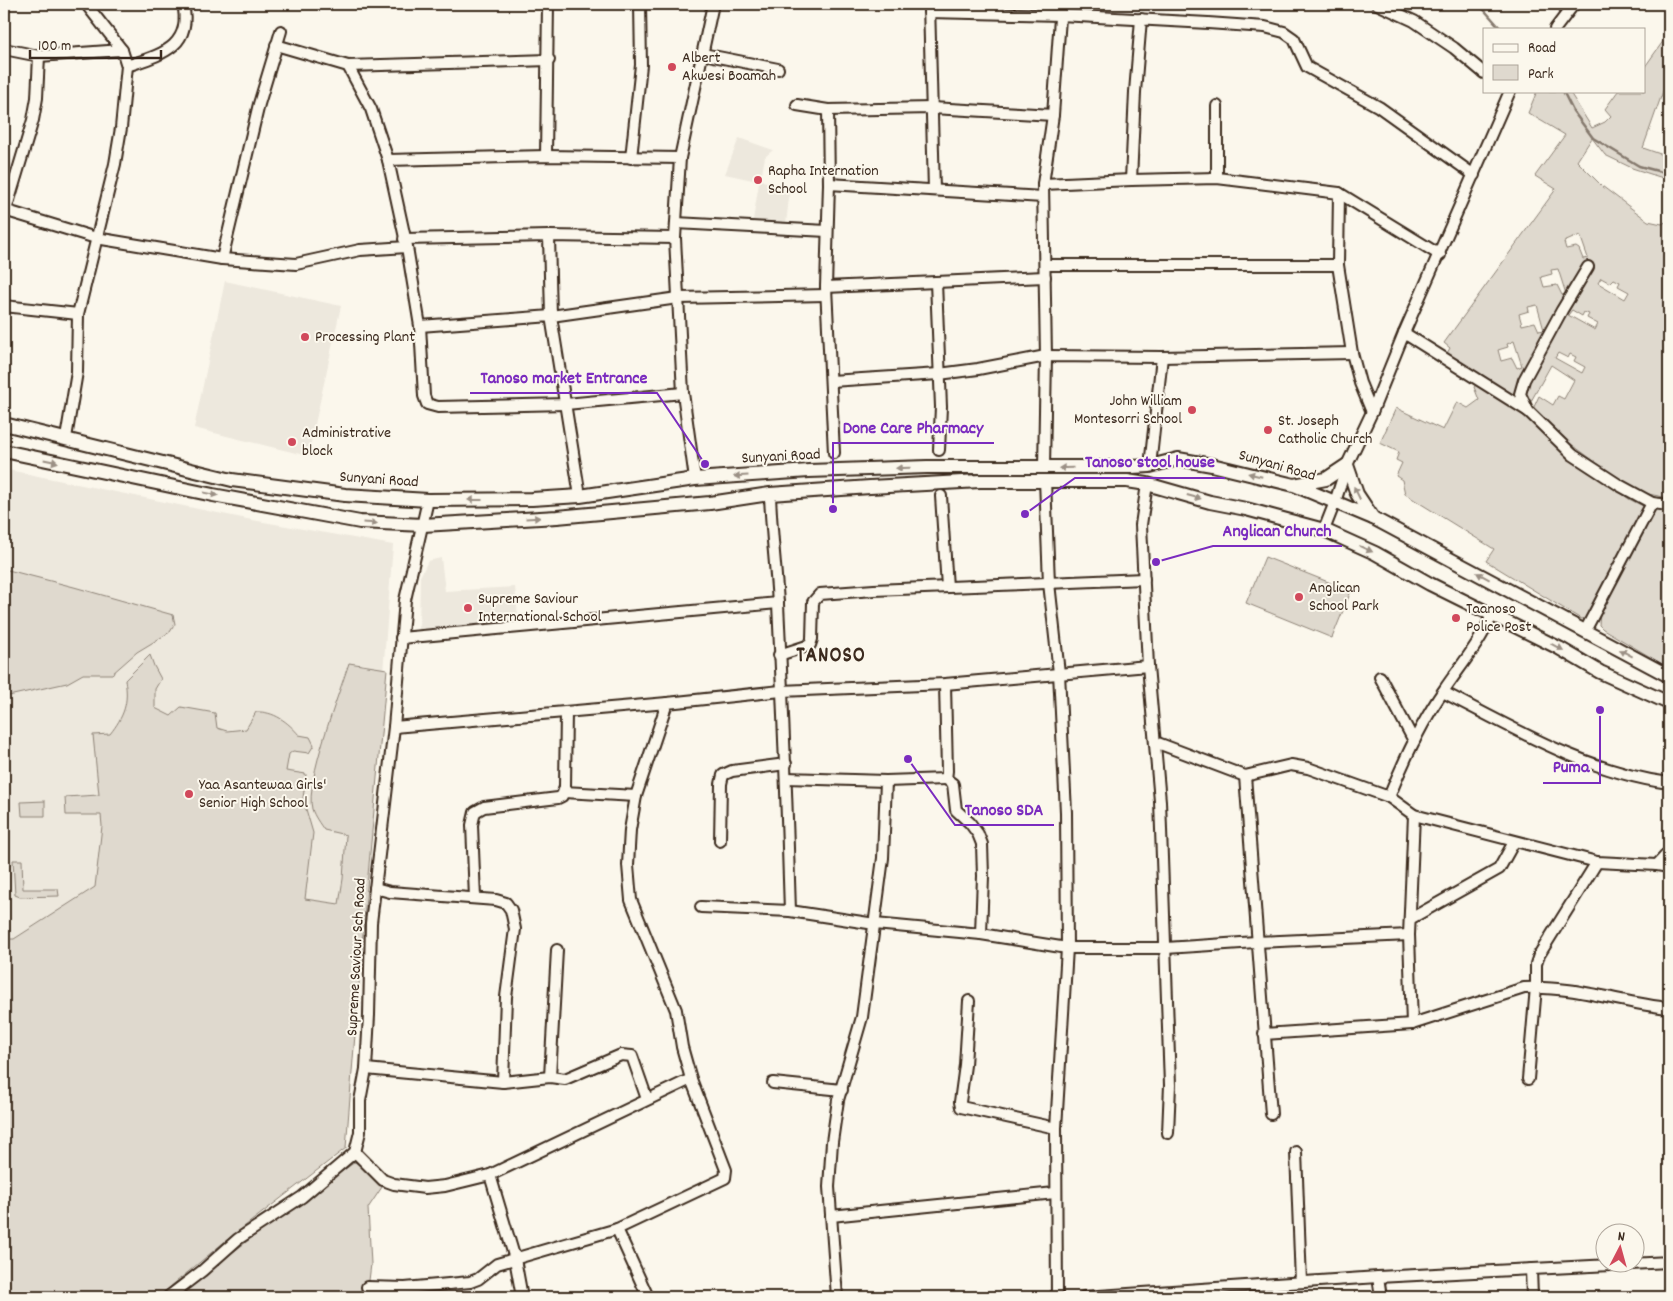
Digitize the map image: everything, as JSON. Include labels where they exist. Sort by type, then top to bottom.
[{"type":"main road","name":"Sunyani Road","points":[[4,424],[232,480],[345,495],[428,500],[532,500],[580,496],[695,479],[809,471],[926,467],[1127,480],[1324,530],[1375,553],[1430,584],[1559,648],[1600,672],[1669,703]]},
{"type":"main road","name":"Sunyani Road","points":[[4,451],[213,495],[360,522],[423,525],[558,517],[710,503],[770,494],[980,481],[1150,466],[1178,459],[1212,464],[1294,485],[1373,518],[1669,676]]},
{"type":"main road","points":[[1294,485],[1326,479],[1347,465],[1356,494],[1373,518]]},
{"type":"street","points":[[66,438],[77,372],[78,314],[115,164],[124,107],[127,66],[122,50],[86,4]]},
{"type":"street","points":[[127,66],[167,51],[177,42],[184,24],[182,4]]},
{"type":"street","points":[[546,156],[549,60],[548,4]]},
{"type":"street","points":[[631,158],[641,65],[640,4]]},
{"type":"street","points":[[695,479],[683,393],[675,238],[680,158],[713,4]]},
{"type":"street","points":[[1057,1297],[1056,1128],[1067,948],[1066,812],[1060,673],[1049,583],[1044,474],[1046,356],[1043,184],[1053,115],[1061,4]]},
{"type":"street","points":[[1377,4],[1414,21],[1454,48],[1483,72]]},
{"type":"street","points":[[1556,28],[1574,4]]},
{"type":"street","points":[[934,190],[929,8],[1141,19],[1256,27],[1284,32],[1294,39],[1307,67],[1379,107],[1474,175]]},
{"type":"street","points":[[1131,180],[1141,19]]},
{"type":"street","points":[[222,259],[259,104],[281,30]]},
{"type":"street","points":[[276,45],[348,66],[549,60]]},
{"type":"street","points":[[4,49],[39,56],[122,50]]},
{"type":"street","points":[[703,54],[778,69]]},
{"type":"street","points":[[39,56],[37,98],[33,120],[5,210],[96,238],[222,259],[296,264],[360,250],[406,243],[549,236],[675,238]]},
{"type":"street","points":[[348,66],[371,109],[388,160],[406,243],[420,326],[424,396],[427,404],[430,406],[566,404],[683,393]]},
{"type":"street","points":[[1324,530],[1347,465],[1372,412],[1404,333],[1509,92]]},
{"type":"street","points":[[797,105],[828,110],[932,108],[1053,115]]},
{"type":"street","points":[[1217,106],[1217,178]]},
{"type":"street","points":[[828,110],[829,184],[826,291],[834,453]]},
{"type":"street","points":[[388,160],[546,156],[680,158]]},
{"type":"street","points":[[1043,184],[1217,178],[1339,193],[1440,254]]},
{"type":"street","points":[[829,184],[1043,197]]},
{"type":"street","points":[[1339,193],[1338,265],[1352,353],[1360,383],[1372,412]]},
{"type":"street","points":[[676,223],[827,231]]},
{"type":"street","points":[[549,236],[551,316],[580,496]]},
{"type":"street","points":[[1045,265],[1338,265]]},
{"type":"street","points":[[1528,411],[1520,394],[1524,380],[1588,267]]},
{"type":"street","points":[[420,326],[551,316],[678,298],[826,291],[936,282],[1045,278]]},
{"type":"street","points":[[936,282],[941,415],[939,450]]},
{"type":"street","points":[[4,306],[78,314]]},
{"type":"street","points":[[1404,333],[1528,411],[1573,455],[1619,485],[1652,503],[1669,505]]},
{"type":"street","points":[[831,381],[939,374],[978,369],[1046,356],[1162,357],[1352,353]]},
{"type":"street","points":[[1150,466],[1162,357]]},
{"type":"street","points":[[1147,484],[1142,525],[1148,666],[1160,801],[1170,1085],[1168,1133]]},
{"type":"street","points":[[770,494],[778,603],[779,655],[786,764],[790,911]]},
{"type":"street","points":[[941,496],[947,587]]},
{"type":"street","name":"Supreme Saviour Sch Road","points":[[355,1152],[360,1132],[360,1101],[366,1069],[371,923],[383,807],[394,727],[401,638],[407,586],[428,500]]},
{"type":"street","points":[[1585,631],[1652,503]]},
{"type":"street","points":[[779,655],[810,645],[812,639],[813,602],[820,594],[874,590],[1144,580]]},
{"type":"street","points":[[401,638],[778,603]]},
{"type":"street","points":[[1389,797],[1414,741],[1443,692],[1485,632],[1492,615]]},
{"type":"street","points":[[394,727],[781,691],[945,684],[1148,666]]},
{"type":"street","points":[[1380,676],[1414,741]]},
{"type":"street","points":[[945,684],[946,779]]},
{"type":"street","points":[[1443,692],[1539,742],[1569,755],[1606,769],[1648,780],[1669,783]]},
{"type":"street","points":[[367,1287],[405,1288],[470,1282],[478,1279],[497,1264],[617,1229],[725,1178],[726,1170],[691,1079],[682,1048],[676,1010],[631,900],[628,866],[630,830],[636,796],[667,703]]},
{"type":"street","points":[[475,898],[472,825],[475,812],[484,807],[558,798],[564,792],[566,712]]},
{"type":"street","points":[[1155,742],[1245,776],[1291,765],[1308,768],[1389,797],[1414,815],[1514,842],[1597,862],[1669,867]]},
{"type":"street","points":[[720,840],[723,775],[732,771],[786,764]]},
{"type":"street","points":[[1245,776],[1256,942],[1271,1114]]},
{"type":"street","points":[[786,778],[886,781],[946,779],[953,784],[956,810],[970,823],[982,844],[981,934]]},
{"type":"street","points":[[837,1297],[829,1186],[832,1142],[838,1100],[862,1017],[883,858],[886,781]]},
{"type":"street","points":[[564,792],[636,796]]},
{"type":"street","points":[[1412,1024],[1410,919],[1414,815]]},
{"type":"street","points":[[1410,919],[1499,868],[1514,842]]},
{"type":"street","points":[[1657,865],[1669,852]]},
{"type":"street","points":[[1528,1079],[1536,987],[1536,964],[1540,954],[1597,862]]},
{"type":"street","points":[[376,888],[390,892],[506,902],[511,910],[515,929],[506,997],[503,1082]]},
{"type":"street","points":[[700,907],[790,911],[875,924],[981,934],[1067,948],[1166,948],[1410,935]]},
{"type":"street","points":[[550,1077],[557,950]]},
{"type":"street","points":[[1264,1034],[1412,1024],[1524,988],[1536,987],[1569,990],[1669,1008]]},
{"type":"street","points":[[969,1001],[961,1107],[1056,1128]]},
{"type":"street","points":[[366,1069],[503,1082],[550,1077],[564,1079],[621,1055],[627,1055],[632,1056],[635,1062],[647,1099]]},
{"type":"street","points":[[168,1297],[202,1271],[238,1239],[302,1197],[355,1152],[383,1180],[394,1184],[432,1187],[490,1176],[691,1079]]},
{"type":"street","points":[[773,1083],[842,1090]]},
{"type":"street","points":[[1296,1152],[1302,1282]]},
{"type":"street","points":[[490,1176],[516,1259],[522,1297]]},
{"type":"street","points":[[831,1216],[1055,1193]]},
{"type":"street","points":[[617,1229],[648,1297]]},
{"type":"street","points":[[1084,1297],[1164,1294],[1378,1277],[1669,1262]]},
{"type":"street","points":[[1531,1269],[1532,1297]]},
{"type":"street","points":[[1378,1277],[1381,1297]]},
{"type":"shaded area","name":"Rapha Internation School","points":[[739,138],[773,150],[765,157],[761,179],[790,189],[786,224],[753,220],[759,183],[725,174]]},
{"type":"shaded area","points":[[225,281],[341,306],[308,456],[194,428]]},
{"type":"shaded area","name":"Yaa Asantewaa Girls' Senior High School","points":[[4,469],[247,519],[393,545],[346,1148],[223,1243],[158,1297],[4,1297]]},
{"type":"shaded area","name":"Supreme Saviour International School","points":[[441,558],[445,591],[515,587],[519,625],[419,633],[420,577],[428,561]]},
{"type":"green space","points":[[1669,33],[1669,74],[1643,148],[1669,157],[1669,180],[1632,168],[1605,155],[1592,138],[1577,161],[1602,186],[1648,221],[1662,224],[1669,220],[1669,498],[1643,493],[1624,483],[1571,444],[1536,413],[1533,409],[1539,396],[1553,405],[1558,396],[1564,399],[1574,380],[1551,365],[1530,403],[1526,400],[1520,403],[1446,355],[1450,348],[1444,343],[1556,189],[1535,176],[1565,135],[1528,113],[1537,92],[1570,92],[1592,128],[1605,122],[1611,116],[1605,109],[1617,92],[1646,92],[1646,65]],"holes":[[[1580,235],[1588,258],[1583,259],[1579,249],[1576,247],[1566,249],[1564,242]],[[1558,269],[1566,294],[1562,295],[1557,285],[1544,287],[1541,277],[1552,274],[1551,270]],[[1601,278],[1610,283],[1614,279],[1620,282],[1618,286],[1629,292],[1625,299],[1598,283]],[[1537,305],[1544,330],[1539,331],[1535,322],[1522,325],[1519,314],[1529,311],[1528,307]],[[1572,310],[1582,316],[1584,312],[1589,314],[1587,318],[1598,324],[1595,330],[1568,315]],[[1514,341],[1522,366],[1517,368],[1512,358],[1501,361],[1498,350],[1508,347],[1507,344]],[[1558,353],[1568,358],[1570,354],[1576,357],[1574,361],[1585,367],[1582,373],[1555,358]]]},
{"type":"green space","points":[[1478,382],[1530,420],[1560,448],[1629,499],[1645,507],[1588,618],[1581,619],[1486,561],[1494,549],[1405,494],[1402,480],[1396,476],[1402,463],[1396,460],[1399,452],[1380,443],[1396,408],[1443,430],[1457,402],[1468,408],[1479,400],[1474,387]]},
{"type":"green space","points":[[1655,508],[1669,510],[1669,668],[1599,625],[1600,613]]},
{"type":"green space","name":"Anglican School Park","points":[[1265,557],[1351,591],[1332,638],[1246,603]]},
{"type":"green space","points":[[4,569],[173,615],[175,624],[170,632],[137,652],[112,674],[83,674],[67,683],[4,697]]},
{"type":"green space","name":"Yaa Asantewaa Girls' Senior High School","points":[[150,655],[161,679],[155,689],[155,708],[171,716],[181,707],[215,713],[217,728],[227,731],[246,729],[256,712],[269,713],[280,718],[299,735],[310,737],[314,745],[309,753],[293,751],[289,754],[286,771],[306,774],[303,799],[313,833],[305,899],[339,904],[346,835],[324,830],[316,817],[312,809],[313,779],[324,738],[349,663],[387,669],[365,908],[346,1148],[223,1243],[158,1297],[4,1297],[4,939],[14,939],[95,887],[102,826],[101,815],[66,815],[65,797],[99,795],[93,735],[110,734],[115,727],[122,715],[126,702],[125,680]]},
{"type":"green space","points":[[45,801],[45,816],[22,816],[21,802]]},
{"type":"green space","points":[[13,860],[22,860],[23,889],[58,889],[59,896],[20,897],[15,895]]},
{"type":"green space","points":[[355,1162],[384,1184],[368,1208],[371,1264],[367,1297],[179,1297],[280,1216]]},
{"type":"waterway","points":[[1479,4],[1500,28]]},
{"type":"waterway","points":[[1564,92],[1573,111],[1593,138],[1639,166],[1669,174]]},
{"type":"place","name":"Albert Akwesi Boamah","points":[[672,67]]},
{"type":"place","name":"Rapha Internation School","points":[[758,180]]},
{"type":"place","name":"Processing Plant","points":[[305,337]]},
{"type":"place","name":"John William Montesorri School","points":[[1192,410]]},
{"type":"place","name":"St. Joseph Catholic Church","points":[[1268,430]]},
{"type":"place","name":"Administrative block","points":[[292,442]]},
{"type":"place","name":"Tanoso market Entrance","points":[[705,464]]},
{"type":"place","name":"Done Care Pharmacy","points":[[833,509]]},
{"type":"place","name":"Tanoso stool house","points":[[1025,514]]},
{"type":"place","name":"Anglican Church","points":[[1156,562]]},
{"type":"place","name":"Anglican School Park","points":[[1299,597]]},
{"type":"place","name":"Supreme Saviour International School","points":[[468,608]]},
{"type":"place","name":"Taanoso Police Post","points":[[1456,618]]},
{"type":"place","name":"Puma","points":[[1600,710]]},
{"type":"place","name":"Tanoso SDA","points":[[908,759]]},
{"type":"place","name":"Yaa Asantewaa Girls' Senior High School","points":[[189,794]]},
{"type":"district","name":"TANOSO","points":[[831,657]]}]
